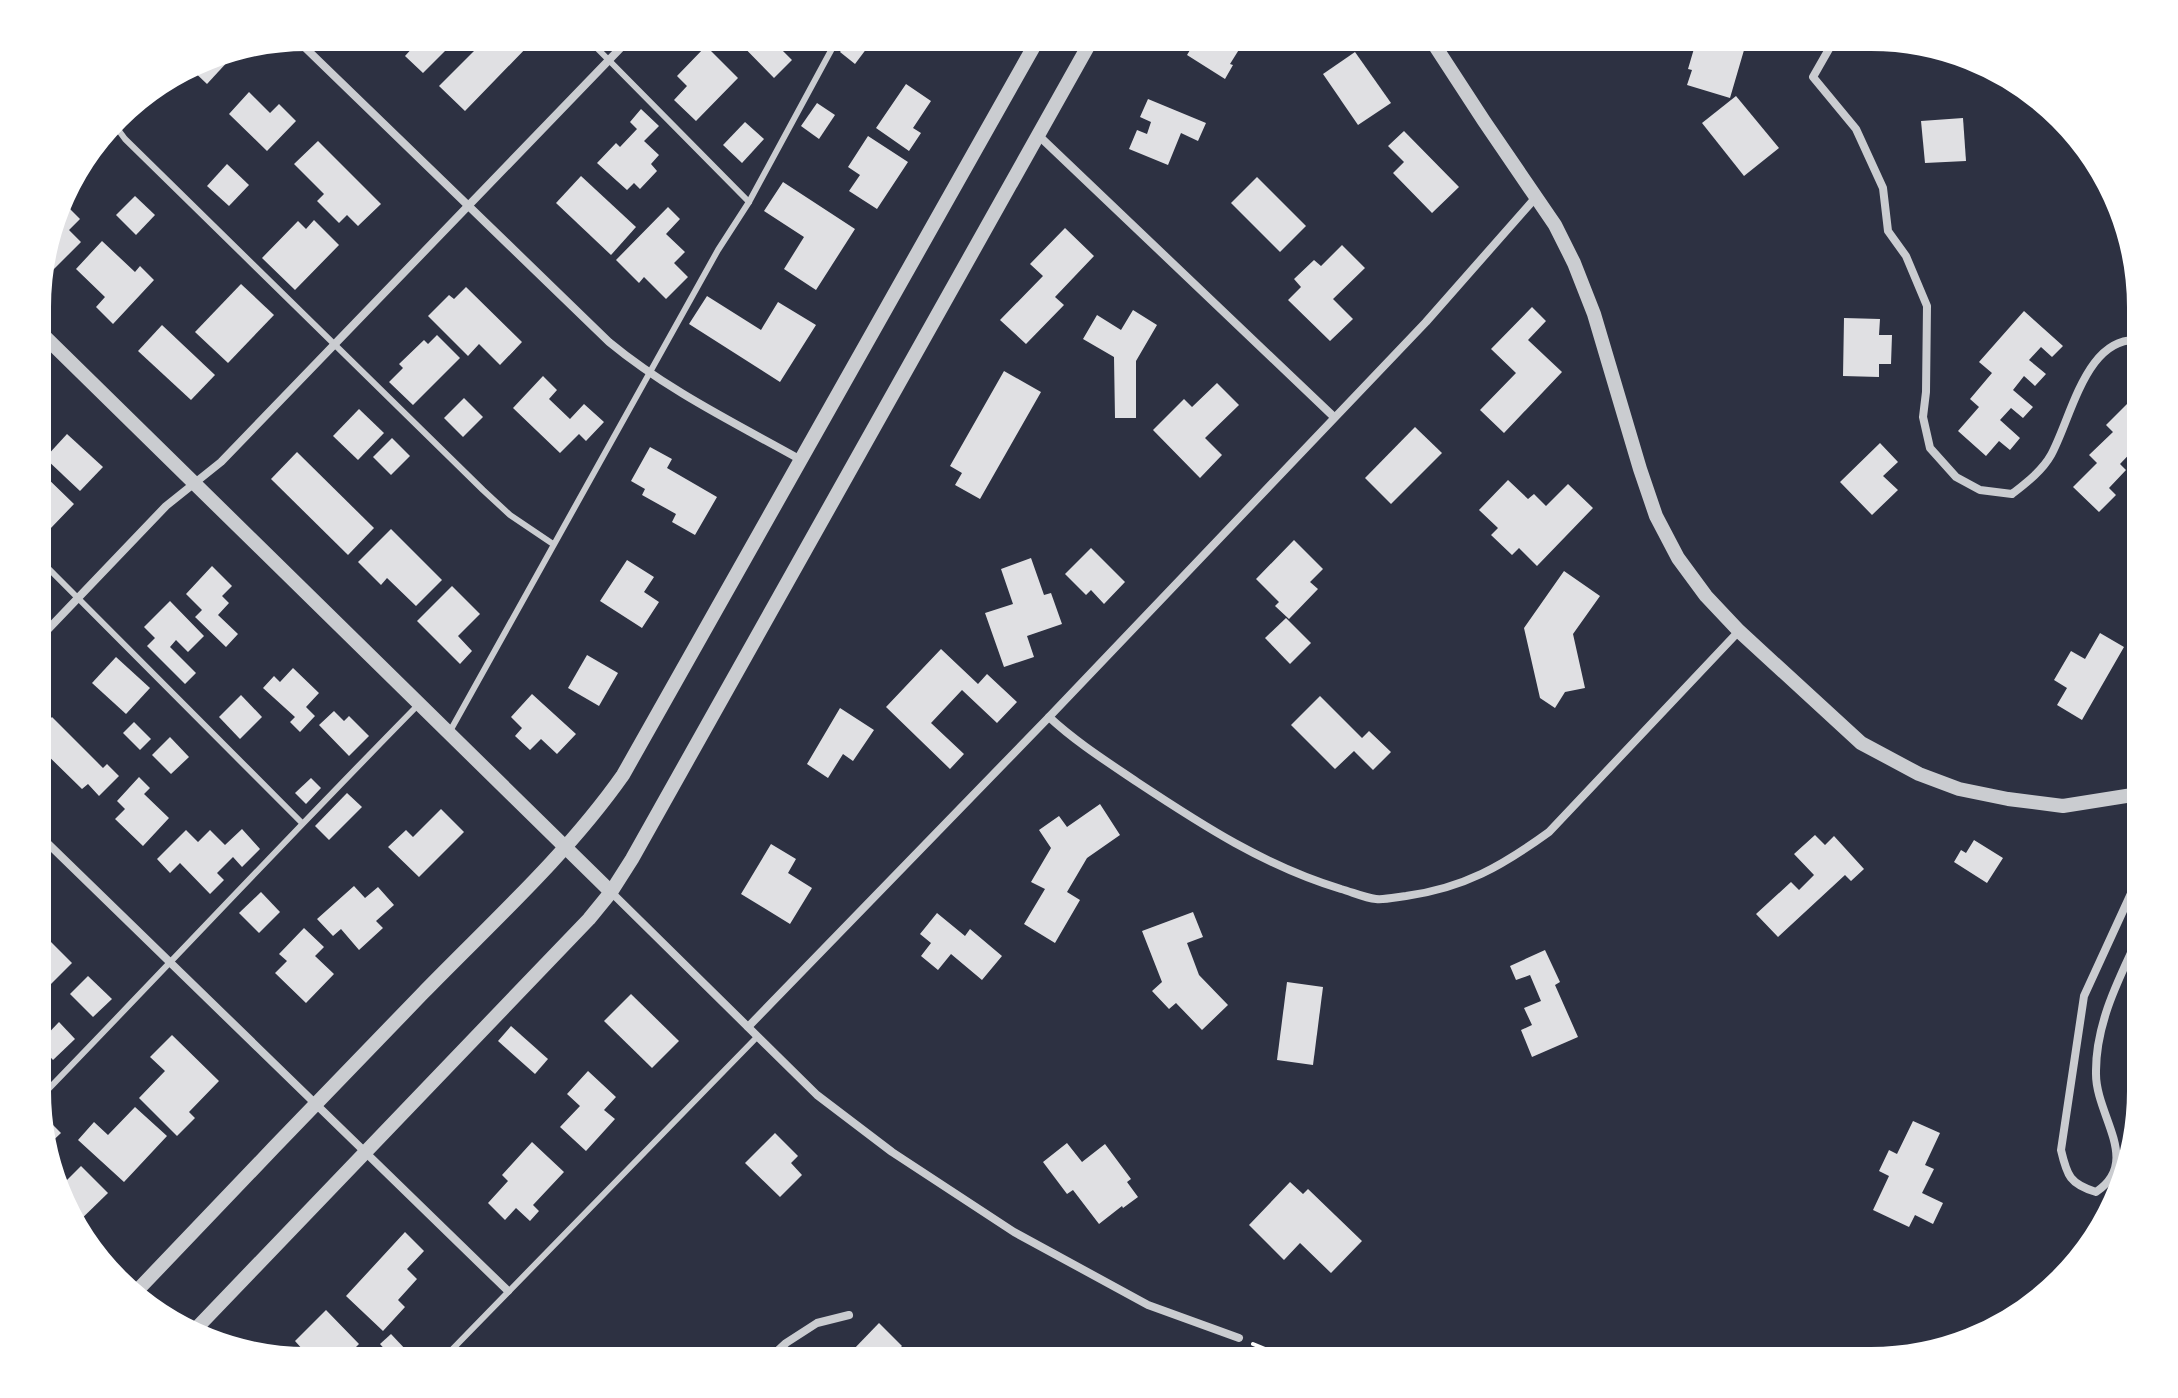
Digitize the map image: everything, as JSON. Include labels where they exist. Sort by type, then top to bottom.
[{"type":"street","points":[[197,1327],[589,919],[611,892],[1088,46]]},
{"type":"street","points":[[1435,46],[1537,196],[1574,263],[1594,314],[1656,516],[1678,558],[1706,596],[1739,631],[1861,743],[1919,774],[1959,789],[2063,806],[2131,795]]},
{"type":"street","points":[[1831,46],[1813,77],[1856,129],[1883,188],[1888,231],[1906,256],[1927,306],[1923,417],[1930,448],[1956,477],[1980,490],[2012,494],[2050,457],[2086,375],[2098,357],[2116,343],[2131,339]]},
{"type":"street","points":[[304,47],[609,342],[666,385],[802,460]]},
{"type":"street","points":[[46,631],[166,506],[221,462],[621,47]]},
{"type":"street","points":[[138,1289],[565,848],[623,775],[1034,47]]},
{"type":"street","points":[[1038,135],[1334,417]]},
{"type":"street","points":[[748,1027],[1426,322],[1537,196]]},
{"type":"street","points":[[46,338],[817,1095],[857,1127],[1014,1232],[1148,1305],[1239,1338]]},
{"type":"street","points":[[1049,717],[1097,755],[1249,852],[1317,881],[1377,899],[1405,896],[1452,887],[1486,872],[1549,832],[1739,631]]},
{"type":"street","points":[[46,842],[508,1291]]},
{"type":"street","points":[[2131,894],[2084,996],[2061,1150],[2066,1174],[2079,1187],[2096,1192],[2109,1184],[2116,1170],[2117,1152],[2102,1107],[2096,1076],[2100,1033],[2112,994],[2131,953]]},
{"type":"street","points":[[777,1352],[817,1323],[849,1315]]},
{"type":"lane","points":[[596,47],[749,202]]},
{"type":"lane","points":[[449,733],[718,250],[749,202],[833,47]]},
{"type":"lane","points":[[117,129],[510,515],[553,544]]},
{"type":"lane","points":[[46,567],[302,823]]},
{"type":"lane","points":[[46,1092],[419,704]]},
{"type":"lane","points":[[450,1352],[757,1037]]},
{"type":"path","points":[[1239,1338],[1271,1351]]},
{"type":"building","points":[[1192,46],[1241,46],[1225,79],[1187,55]]},
{"type":"building","points":[[1695,46],[1745,46],[1730,98],[1687,85],[1692,70],[1688,69]]},
{"type":"building","points":[[413,47],[449,47],[423,73],[405,56]]},
{"type":"building","points":[[478,47],[527,47],[465,111],[439,86]]},
{"type":"building","points":[[707,47],[738,78],[696,121],[674,100],[687,86],[677,76]]},
{"type":"building","points":[[743,47],[779,47],[792,60],[774,78]]},
{"type":"building","points":[[844,47],[868,47],[855,64],[840,52]]},
{"type":"building","points":[[1355,52],[1391,103],[1358,125],[1323,74]]},
{"type":"building","points":[[231,58],[231,58],[207,84],[194,72]]},
{"type":"building","points":[[906,84],[931,101],[913,128],[921,133],[909,151],[876,128]]},
{"type":"building","points":[[249,92],[270,113],[279,104],[296,121],[267,151],[229,114]]},
{"type":"building","points":[[1736,96],[1779,148],[1744,176],[1702,123]]},
{"type":"building","points":[[1148,99],[1206,123],[1198,141],[1181,133],[1168,165],[1129,149],[1137,130],[1147,134],[1151,122],[1140,117]]},
{"type":"building","points":[[817,103],[835,115],[819,139],[801,126]]},
{"type":"building","points":[[641,109],[659,126],[644,141],[659,155],[651,164],[657,171],[640,189],[634,183],[627,190],[597,163],[616,143],[620,147],[637,129],[630,122]]},
{"type":"building","points":[[1963,118],[1966,161],[1925,163],[1921,121]]},
{"type":"building","points":[[745,122],[764,139],[742,163],[723,145]]},
{"type":"building","points":[[1404,131],[1459,187],[1432,213],[1393,173],[1404,162],[1388,146]]},
{"type":"building","points":[[868,136],[908,162],[877,209],[849,191],[860,175],[848,167]]},
{"type":"building","points":[[318,141],[381,204],[358,226],[347,215],[339,223],[317,201],[324,194],[294,164]]},
{"type":"building","points":[[227,164],[249,185],[229,206],[207,186]]},
{"type":"building","points":[[581,176],[636,227],[611,255],[556,203]]},
{"type":"building","points":[[1257,177],[1306,226],[1280,252],[1231,203]]},
{"type":"building","points":[[783,182],[855,229],[816,290],[784,269],[804,237],[764,211]]},
{"type":"building","points":[[135,196],[155,215],[136,235],[116,215]]},
{"type":"building","points":[[67,206],[80,219],[69,230],[81,242],[53,270],[49,267],[55,240]]},
{"type":"building","points":[[668,207],[680,219],[666,234],[685,252],[674,263],[688,277],[666,299],[644,277],[639,283],[616,260]]},
{"type":"building","points":[[314,220],[339,245],[295,290],[262,258],[298,221],[306,229]]},
{"type":"building","points":[[1065,228],[1094,256],[1055,297],[1064,305],[1026,344],[1000,320],[1043,276],[1030,264]]},
{"type":"building","points":[[102,241],[135,272],[140,266],[154,280],[113,324],[96,307],[105,297],[76,269]]},
{"type":"building","points":[[1342,245],[1365,268],[1333,299],[1353,319],[1330,341],[1288,300],[1301,287],[1294,279],[1314,260],[1321,266]]},
{"type":"building","points":[[241,284],[274,315],[228,363],[195,332]]},
{"type":"building","points":[[466,287],[522,342],[500,365],[479,344],[468,356],[428,316],[449,295],[454,299]]},
{"type":"building","points":[[707,296],[761,330],[778,302],[816,325],[780,382],[689,324]]},
{"type":"building","points":[[1532,307],[1546,321],[1528,340],[1562,372],[1504,433],[1480,410],[1516,373],[1491,349]]},
{"type":"building","points":[[1133,310],[1157,325],[1136,361],[1136,418],[1115,418],[1114,357],[1083,339],[1097,315],[1121,330]]},
{"type":"building","points":[[2024,311],[2063,346],[2052,357],[2041,347],[2029,360],[2046,374],[2035,386],[2024,376],[2013,390],[2033,407],[2023,418],[2011,408],[2000,420],[2020,438],[2010,450],[1999,441],[1986,456],[1958,431],[1979,407],[1970,399],[1992,373],[1979,362]]},
{"type":"building","points":[[1844,318],[1880,319],[1879,335],[1892,335],[1891,364],[1879,364],[1879,377],[1843,376]]},
{"type":"building","points":[[162,325],[215,375],[191,400],[138,351]]},
{"type":"building","points":[[437,335],[460,358],[413,405],[389,382],[403,368],[399,364],[424,340],[428,344]]},
{"type":"building","points":[[1004,371],[1041,392],[980,499],[955,485],[962,473],[950,466]]},
{"type":"building","points":[[543,376],[557,390],[549,399],[570,419],[584,404],[604,422],[586,441],[579,434],[560,453],[513,408]]},
{"type":"building","points":[[1217,383],[1239,405],[1205,438],[1222,455],[1200,478],[1153,430],[1184,399],[1192,407]]},
{"type":"building","points":[[464,398],[483,417],[463,437],[444,418]]},
{"type":"building","points":[[2131,402],[2131,452],[2120,464],[2126,470],[2109,488],[2116,495],[2099,512],[2073,487],[2097,463],[2089,455],[2113,432],[2106,425]]},
{"type":"building","points":[[359,409],[384,433],[358,460],[333,436]]},
{"type":"building","points":[[1415,427],[1442,453],[1391,504],[1365,478]]},
{"type":"building","points":[[67,434],[103,467],[80,491],[46,457]]},
{"type":"building","points":[[392,438],[410,456],[391,475],[373,457]]},
{"type":"building","points":[[1880,443],[1898,462],[1883,476],[1898,490],[1872,515],[1840,482]]},
{"type":"building","points":[[650,447],[672,459],[667,468],[717,497],[695,535],[672,522],[676,514],[642,495],[645,489],[631,481]]},
{"type":"building","points":[[297,452],[374,528],[348,555],[271,479]]},
{"type":"building","points":[[46,477],[74,504],[50,529],[46,525]]},
{"type":"building","points":[[1508,480],[1528,499],[1534,494],[1546,506],[1568,484],[1593,508],[1537,566],[1519,548],[1512,555],[1491,535],[1498,528],[1479,510]]},
{"type":"building","points":[[391,529],[442,580],[416,606],[387,578],[381,585],[358,562]]},
{"type":"building","points":[[1294,540],[1323,569],[1310,582],[1318,589],[1289,619],[1275,606],[1279,602],[1256,579]]},
{"type":"building","points":[[1091,548],[1125,582],[1104,604],[1091,590],[1086,595],[1065,574]]},
{"type":"building","points":[[1031,558],[1044,595],[1051,593],[1062,624],[1027,636],[1034,657],[1004,667],[985,613],[1013,604],[1001,569]]},
{"type":"building","points":[[627,560],[654,577],[644,592],[659,602],[642,628],[600,601]]},
{"type":"building","points":[[212,566],[232,586],[222,596],[229,603],[218,615],[238,634],[226,647],[195,617],[202,610],[186,594]]},
{"type":"building","points":[[1564,571],[1600,596],[1573,634],[1585,688],[1565,692],[1555,708],[1540,698],[1524,628]]},
{"type":"building","points":[[452,586],[480,614],[458,636],[472,651],[460,664],[417,621]]},
{"type":"building","points":[[170,601],[204,636],[188,652],[176,640],[170,647],[196,673],[185,684],[147,646],[155,638],[144,627]]},
{"type":"building","points":[[1286,618],[1311,643],[1290,664],[1265,638]]},
{"type":"building","points":[[2100,633],[2124,647],[2082,720],[2057,705],[2067,688],[2054,680],[2071,651],[2085,659]]},
{"type":"building","points":[[941,649],[978,684],[987,674],[1017,702],[997,723],[962,690],[931,723],[964,754],[950,769],[886,707]]},
{"type":"building","points":[[587,655],[618,673],[599,706],[568,688]]},
{"type":"building","points":[[116,657],[150,688],[126,714],[92,683]]},
{"type":"building","points":[[293,668],[319,693],[306,707],[315,716],[300,732],[290,722],[295,717],[263,688],[274,676],[280,682]]},
{"type":"building","points":[[532,694],[576,734],[557,754],[541,739],[530,750],[515,736],[522,728],[511,717]]},
{"type":"building","points":[[241,695],[262,717],[240,739],[219,717]]},
{"type":"building","points":[[1320,696],[1362,738],[1369,731],[1391,752],[1373,770],[1354,751],[1335,769],[1291,725]]},
{"type":"building","points":[[840,708],[874,730],[853,761],[843,754],[828,778],[807,764]]},
{"type":"building","points":[[334,711],[344,721],[349,716],[369,736],[349,756],[319,725]]},
{"type":"building","points":[[52,717],[103,768],[107,764],[119,776],[99,796],[88,784],[82,789],[46,754],[46,723]]},
{"type":"building","points":[[134,722],[151,739],[140,750],[123,733]]},
{"type":"building","points":[[170,737],[189,757],[171,774],[152,755]]},
{"type":"building","points":[[139,777],[150,788],[144,794],[169,818],[143,846],[115,819],[125,809],[117,801]]},
{"type":"building","points":[[311,778],[321,788],[306,804],[295,793]]},
{"type":"building","points":[[347,793],[362,807],[329,840],[315,826]]},
{"type":"building","points":[[1100,804],[1120,835],[1087,858],[1067,892],[1080,900],[1055,943],[1024,924],[1045,889],[1031,882],[1051,848],[1039,830],[1059,816],[1067,827]]},
{"type":"building","points":[[441,809],[464,832],[419,877],[388,847],[406,830],[413,837]]},
{"type":"building","points":[[242,829],[260,849],[242,867],[233,857],[217,873],[224,880],[210,894],[180,863],[170,873],[157,859],[186,830],[198,842],[210,830],[225,845]]},
{"type":"building","points":[[1815,835],[1825,845],[1834,836],[1864,869],[1851,881],[1845,875],[1778,937],[1756,914],[1791,882],[1799,890],[1814,875],[1794,854]]},
{"type":"building","points":[[1974,840],[2003,858],[1987,883],[1954,862],[1961,850],[1966,853]]},
{"type":"building","points":[[771,844],[796,859],[788,873],[812,888],[790,924],[741,894]]},
{"type":"building","points":[[354,886],[365,898],[378,887],[394,905],[376,921],[383,928],[359,950],[341,929],[333,936],[317,919]]},
{"type":"building","points":[[261,892],[280,912],[259,933],[239,913]]},
{"type":"building","points":[[1193,912],[1203,937],[1187,943],[1199,975],[1228,1005],[1202,1030],[1176,1003],[1169,1009],[1152,991],[1162,982],[1142,931]]},
{"type":"building","points":[[937,913],[965,936],[970,929],[1002,956],[982,980],[951,954],[938,970],[921,956],[931,943],[920,934]]},
{"type":"building","points":[[304,928],[324,947],[315,956],[334,974],[306,1003],[275,973],[287,961],[279,954]]},
{"type":"building","points":[[46,939],[72,963],[51,984],[46,979]]},
{"type":"building","points":[[1545,950],[1560,982],[1555,985],[1578,1037],[1532,1057],[1521,1030],[1532,1025],[1524,1008],[1541,1001],[1530,975],[1516,980],[1510,966]]},
{"type":"building","points":[[88,976],[112,999],[93,1017],[70,994]]},
{"type":"building","points":[[1287,982],[1323,987],[1313,1065],[1277,1060]]},
{"type":"building","points":[[631,994],[679,1041],[652,1068],[604,1021]]},
{"type":"building","points":[[59,1022],[75,1039],[53,1060],[46,1053],[46,1036]]},
{"type":"building","points":[[511,1026],[548,1059],[535,1074],[498,1041]]},
{"type":"building","points":[[172,1035],[219,1081],[189,1112],[195,1118],[177,1136],[139,1098],[165,1071],[150,1057]]},
{"type":"building","points":[[588,1071],[616,1097],[604,1110],[615,1119],[586,1151],[560,1127],[580,1106],[567,1094]]},
{"type":"building","points":[[135,1107],[167,1136],[124,1182],[78,1140],[94,1122],[108,1135]]},
{"type":"building","points":[[48,1120],[61,1133],[51,1142]]},
{"type":"building","points":[[1913,1121],[1940,1133],[1925,1165],[1934,1169],[1922,1193],[1943,1203],[1933,1224],[1915,1215],[1909,1227],[1873,1210],[1889,1176],[1879,1171],[1889,1150],[1897,1154]]},
{"type":"building","points":[[775,1133],[798,1156],[791,1163],[802,1175],[780,1197],[745,1163]]},
{"type":"building","points":[[532,1142],[564,1172],[533,1205],[539,1211],[530,1221],[516,1208],[505,1220],[488,1203],[508,1181],[502,1175]]},
{"type":"building","points":[[1067,1143],[1082,1162],[1105,1144],[1131,1179],[1127,1182],[1138,1197],[1099,1224],[1073,1190],[1067,1194],[1043,1162]]},
{"type":"building","points":[[81,1166],[108,1193],[80,1220],[64,1183]]},
{"type":"building","points":[[1290,1182],[1303,1194],[1308,1189],[1362,1241],[1331,1273],[1300,1243],[1284,1260],[1249,1225]]},
{"type":"building","points":[[405,1232],[424,1251],[407,1269],[417,1279],[398,1300],[405,1307],[383,1331],[346,1296]]},
{"type":"building","points":[[326,1310],[359,1344],[351,1352],[307,1352],[303,1352],[295,1341]]},
{"type":"building","points":[[879,1323],[902,1346],[896,1352],[851,1352]]},
{"type":"building","points":[[391,1334],[407,1351],[387,1352],[380,1344]]}]
